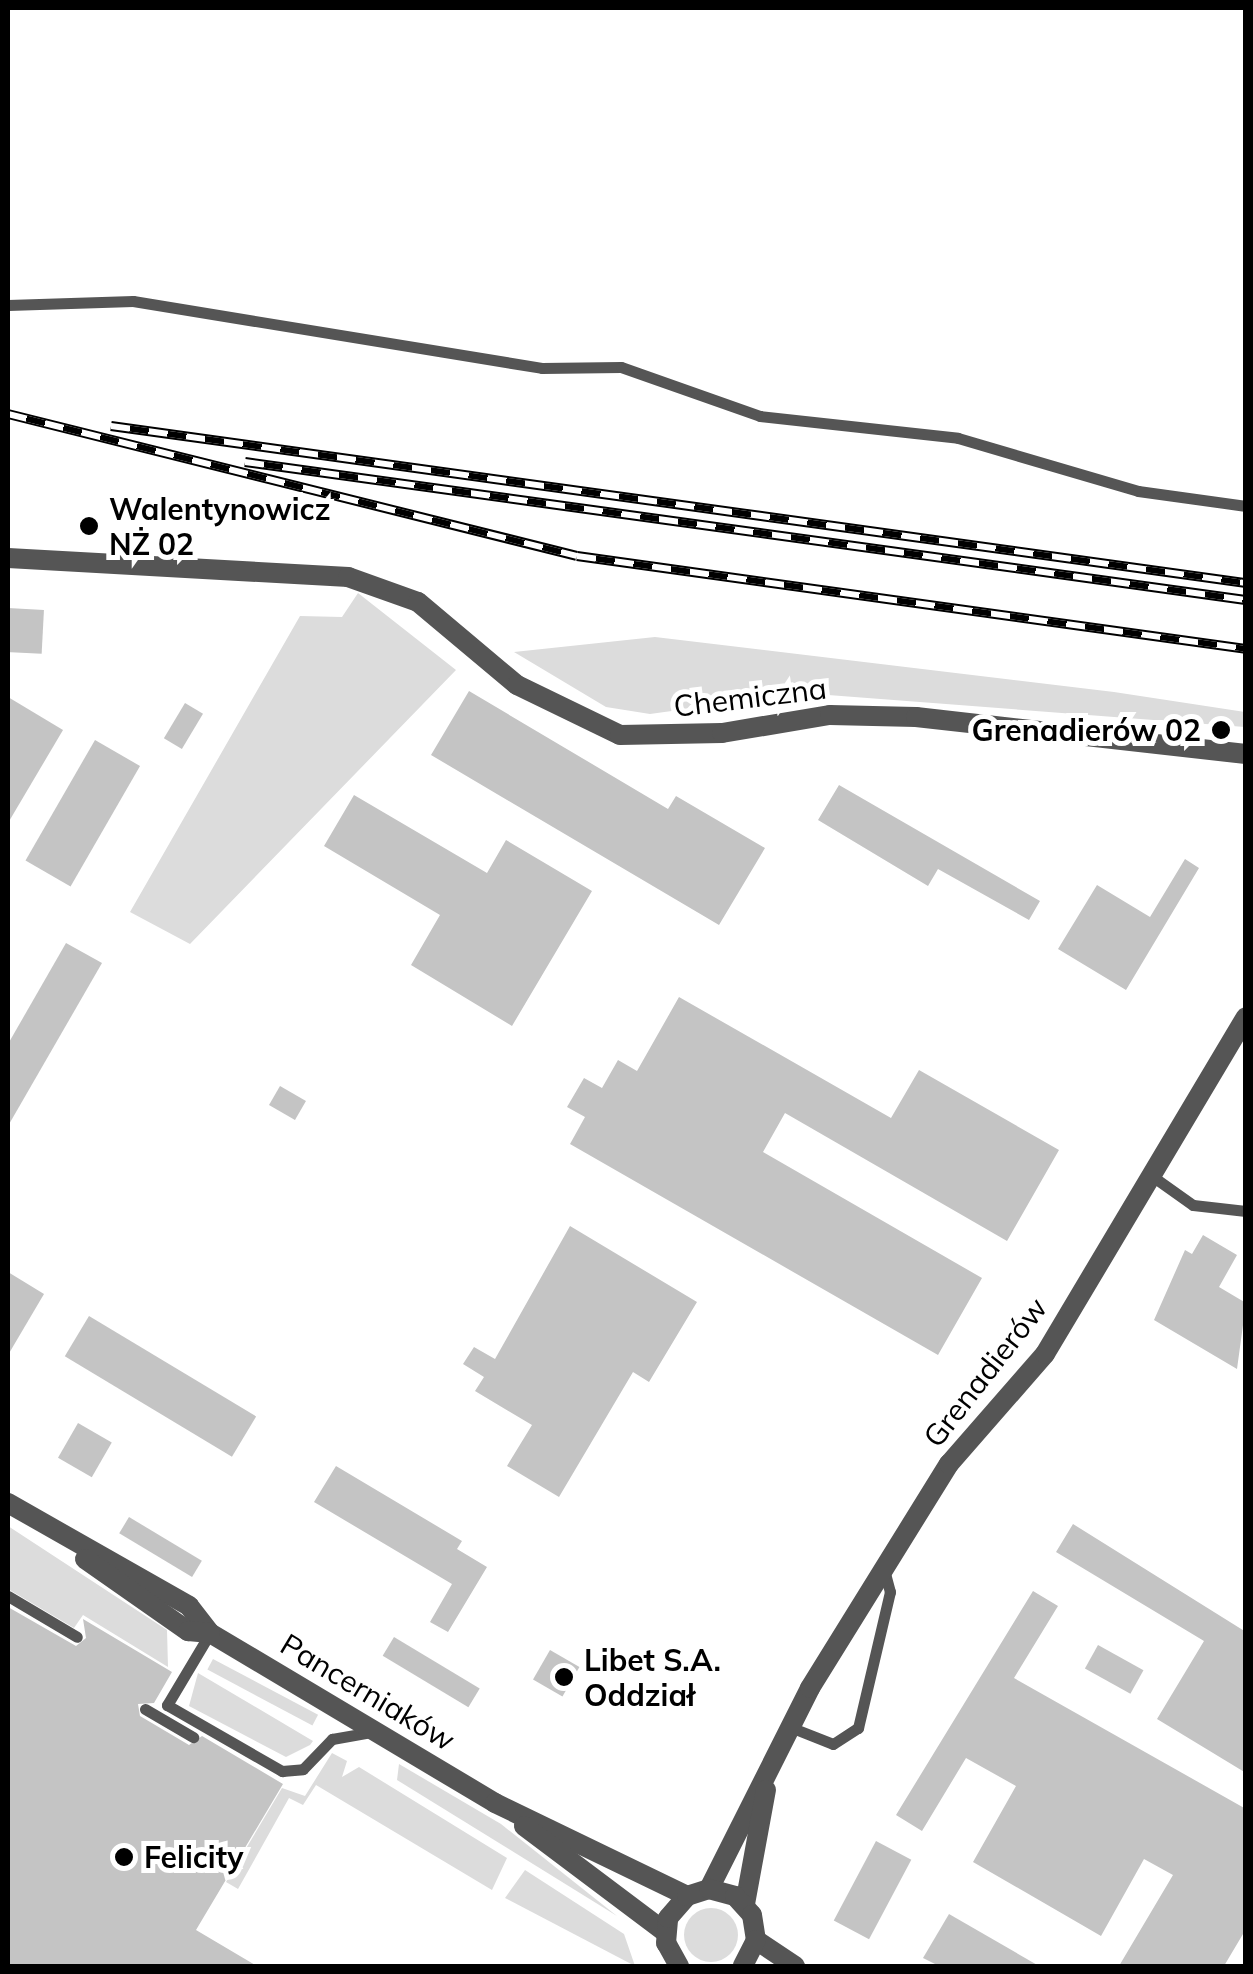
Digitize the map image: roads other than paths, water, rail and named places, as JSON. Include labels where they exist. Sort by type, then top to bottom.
[{"type":"street","name":"Chemiczna","points":[[8,558],[348,577],[418,602],[517,684],[620,735],[722,734],[830,715],[916,717],[1246,754]]},
{"type":"street","name":"Grenadierów","points":[[772,1764],[790,1727],[949,1464],[1045,1354],[1246,1017]]},
{"type":"street","name":"Pancerniaków","points":[[8,1503],[189,1606],[210,1633],[495,1803],[687,1896]]},
{"type":"street","points":[[709,1889],[772,1764]]},
{"type":"street","points":[[772,1764],[745,1904],[756,1940],[796,1966]]},
{"type":"street","name":"Pancerniaków","points":[[495,1803],[665,1932]]},
{"type":"street","points":[[676,1965],[665,1932],[687,1896],[709,1889],[745,1904]]},
{"type":"street","points":[[744,1966],[756,1940]]},
{"type":"lane","points":[[8,305],[133,302],[542,368],[621,367],[760,416],[958,438],[1138,491],[1246,506]]},
{"type":"lane","points":[[1152,1176],[1194,1205],[1246,1211]]},
{"type":"lane","points":[[790,1727],[833,1744],[858,1728],[890,1592],[884,1570]]},
{"type":"lane","points":[[8,1596],[77,1637]]},
{"type":"lane","points":[[210,1633],[166,1705],[282,1772],[302,1768],[332,1739],[378,1732]]},
{"type":"lane","points":[[145,1709],[193,1737]]},
{"type":"railway","points":[[8,414],[577,556],[1246,649]]},
{"type":"railway","points":[[111,426],[1246,583]]},
{"type":"railway","points":[[245,462],[1246,600]]},
{"type":"place","name":"Walentynowicz NŻ 02","points":[[89,526]]},
{"type":"place","name":"Grenadierów 02","points":[[1221,730]]},
{"type":"place","name":"Libet S.A. Oddział","points":[[564,1677]]},
{"type":"place","name":"Felicity","points":[[124,1857]]}]
